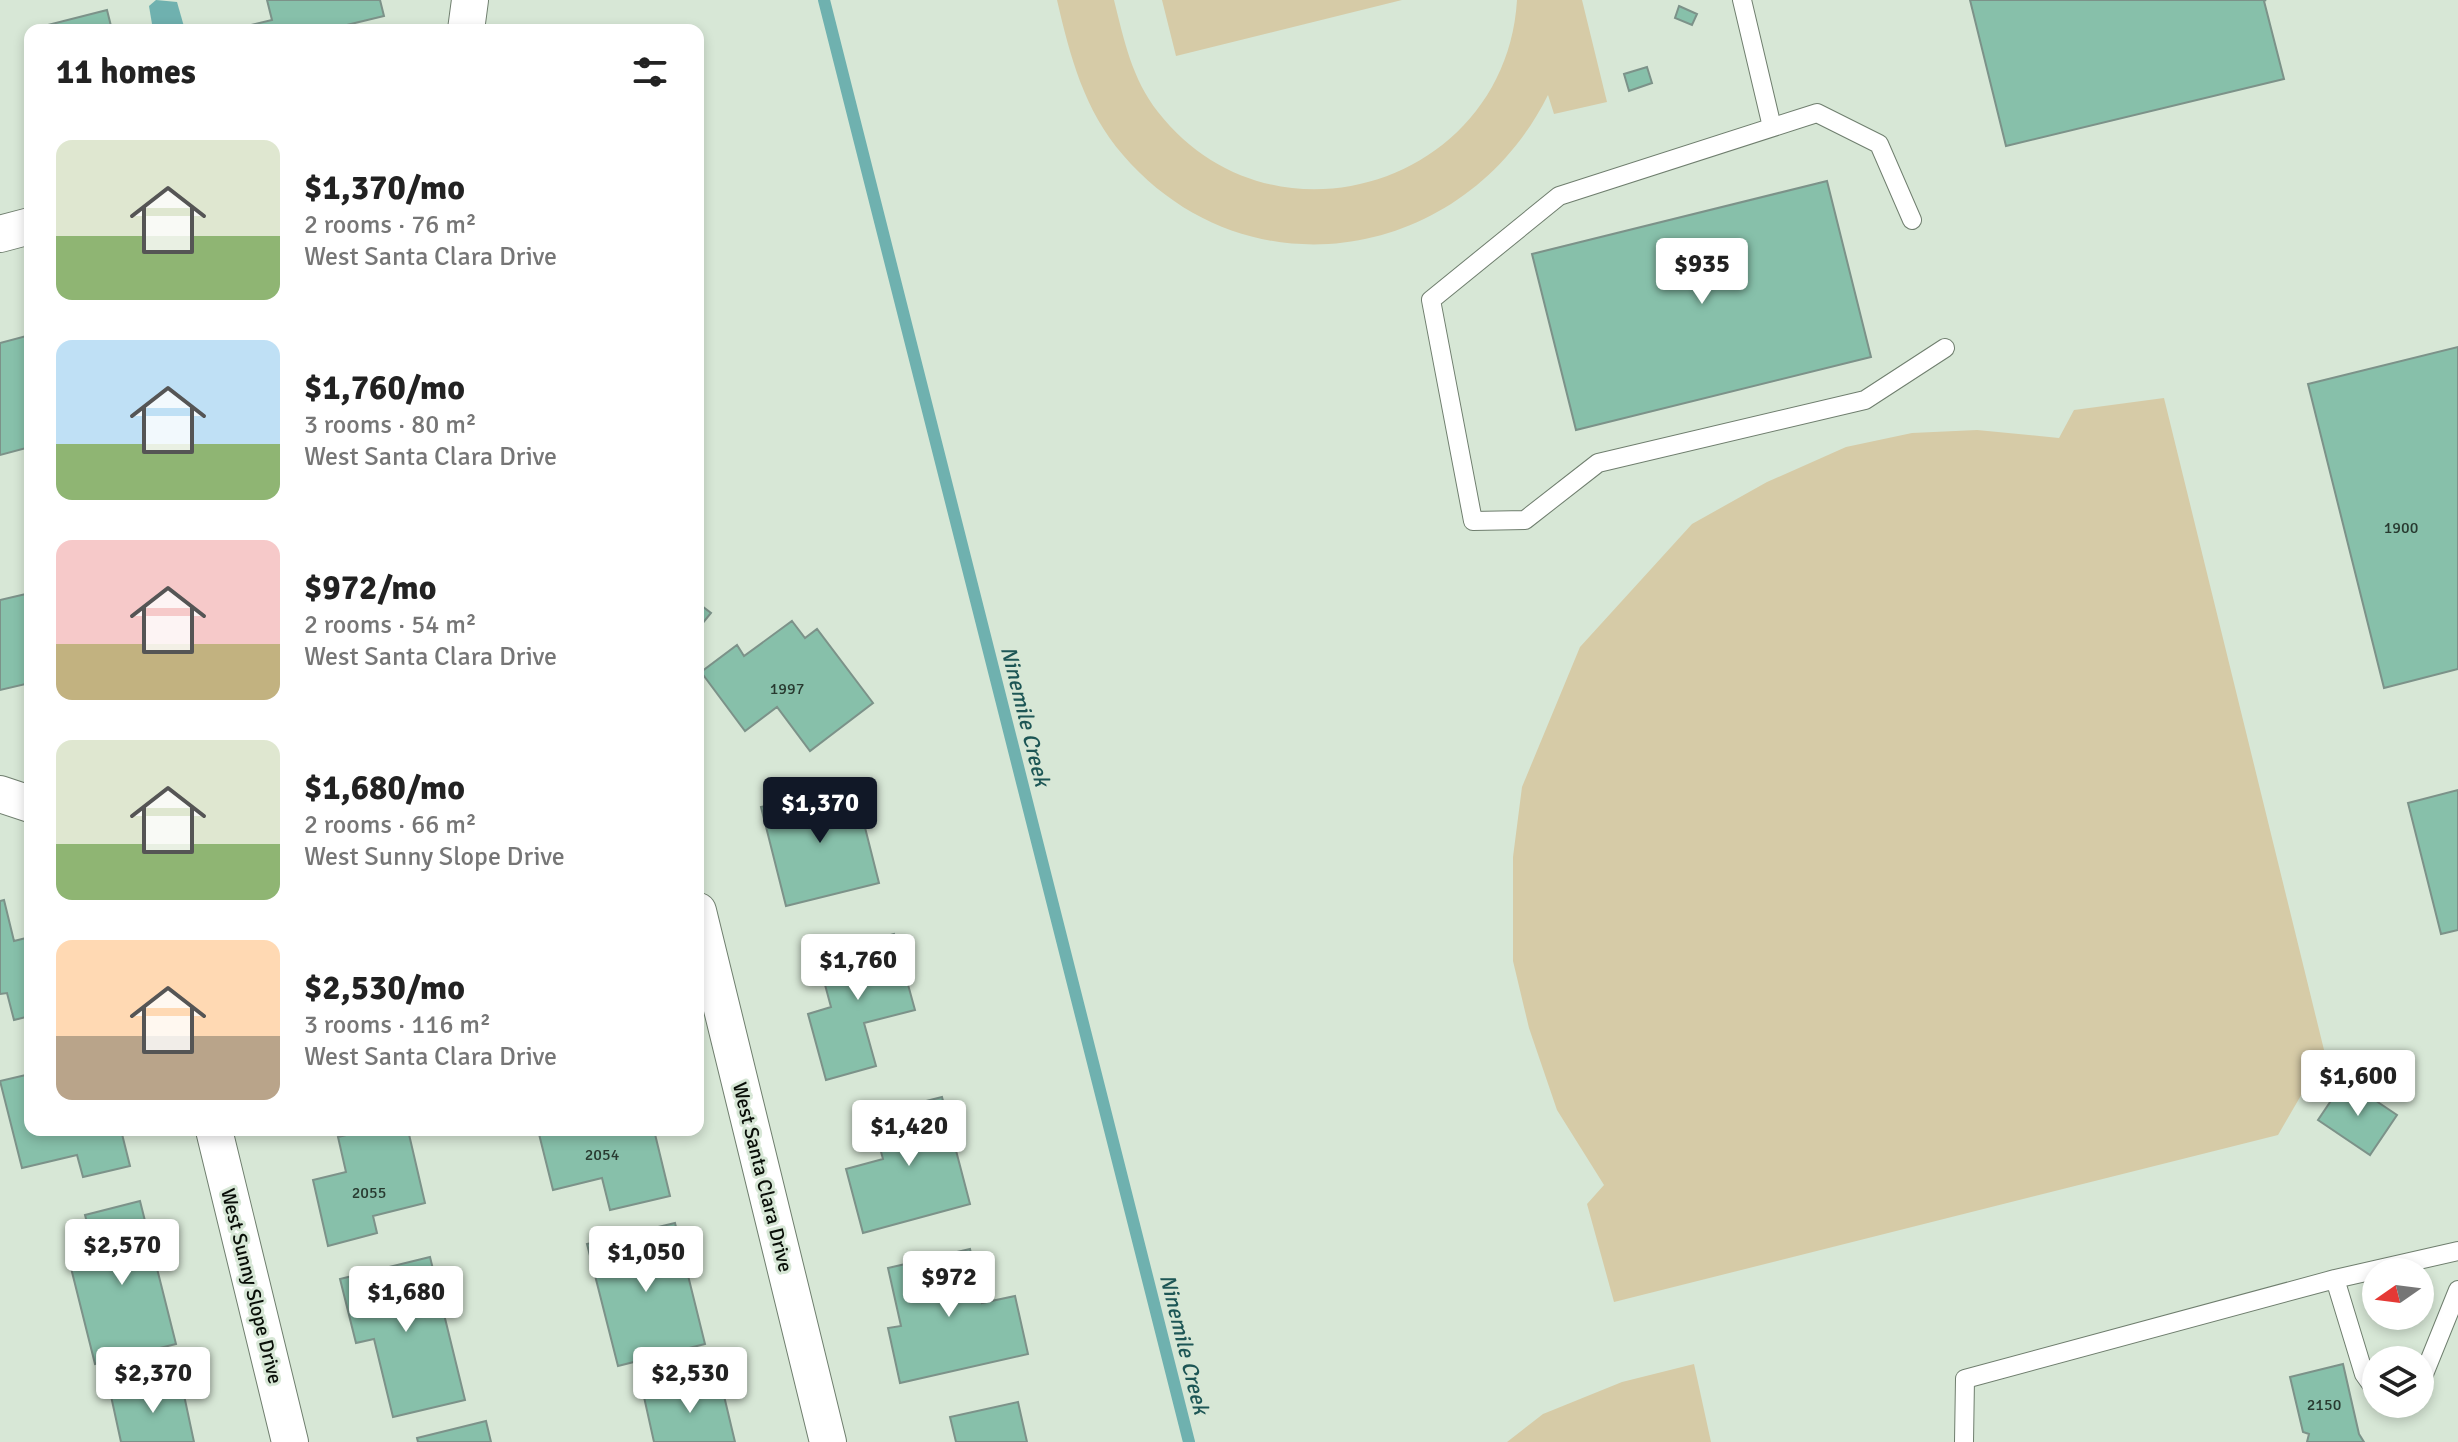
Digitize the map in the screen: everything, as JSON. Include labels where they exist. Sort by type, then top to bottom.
[{"type":"street","points":[[467,24],[470,0]]},
{"type":"street","points":[[0,234],[24,228]]},
{"type":"street","points":[[0,794],[24,802]]},
{"type":"street","name":"West Santa Clara Drive","points":[[704,936],[828,1442]]},
{"type":"street","name":"West Sunny Slope Drive","points":[[215,1136],[290,1442]]},
{"type":"lane","points":[[1742,0],[1772,127]]},
{"type":"lane","points":[[1912,220],[1879,144],[1817,113],[1559,196],[1431,300],[1473,521],[1525,520],[1598,463],[1865,400],[1945,348]]},
{"type":"lane","points":[[1964,1442],[1965,1379],[2335,1279],[2458,1251]]},
{"type":"lane","points":[[2335,1279],[2362,1367]]},
{"type":"lane","points":[[2434,1349],[2458,1290]]},
{"type":"shaded area","points":[[1057,0],[1114,0],[1135,73],[1158,112],[1206,157],[1261,182],[1319,189],[1376,180],[1429,155],[1472,116],[1503,64],[1517,0],[1582,0],[1607,102],[1554,114],[1548,95],[1511,151],[1464,195],[1410,225],[1351,242],[1290,243],[1230,230],[1173,201],[1123,155],[1088,101],[1073,62]]},
{"type":"shaded area","points":[[1162,0],[1402,0],[1176,56]]},
{"type":"shaded area","points":[[2164,398],[2325,1054],[2278,1135],[1614,1302],[1587,1204],[1604,1185],[1557,1110],[1529,1028],[1513,961],[1513,857],[1522,787],[1580,647],[1692,524],[1767,482],[1846,447],[1912,433],[1977,430],[2059,438],[2074,410]]},
{"type":"shaded area","points":[[1694,1364],[1711,1442],[1507,1442],[1543,1414],[1622,1382]]},
{"type":"water","points":[[156,0],[177,2],[183,24],[152,24],[149,6]]},
{"type":"building","points":[[267,0],[380,0],[384,16],[351,24],[255,24],[272,20]]},
{"type":"building","points":[[1970,0],[2266,0],[2284,79],[2006,146]]},
{"type":"building","points":[[1679,6],[1697,14],[1692,25],[1675,18]]},
{"type":"building","points":[[107,10],[110,24],[52,24]]},
{"type":"building","points":[[1647,67],[1652,83],[1629,91],[1624,74]]},
{"type":"building","points":[[1827,181],[1871,357],[1576,430],[1532,254]]},
{"type":"building","points":[[24,337],[24,449],[0,455],[0,343]]},
{"type":"building","points":[[2458,347],[2458,669],[2384,688],[2308,384]]},
{"type":"building","points":[[24,594],[24,684],[0,690],[0,600]]},
{"type":"building","points":[[704,608],[711,613],[704,622]]},
{"type":"building","points":[[792,621],[805,638],[817,629],[873,703],[810,751],[777,707],[745,731],[704,676],[704,670],[737,645],[744,656]]},
{"type":"building","points":[[854,784],[879,883],[786,906],[761,807]]},
{"type":"building","points":[[2458,790],[2458,930],[2441,934],[2408,803]]},
{"type":"building","points":[[4,900],[14,941],[24,938],[24,1018],[14,1020],[7,993],[0,994],[0,901]]},
{"type":"building","points":[[894,934],[915,1010],[864,1023],[876,1066],[826,1080],[808,1014],[831,1007],[817,955]]},
{"type":"building","points":[[24,1075],[24,1136],[122,1136],[130,1166],[83,1177],[77,1155],[22,1168],[0,1081]]},
{"type":"building","points":[[2345,1080],[2397,1115],[2370,1155],[2318,1120]]},
{"type":"building","points":[[942,1097],[970,1204],[863,1233],[846,1169],[883,1159],[871,1115]]},
{"type":"building","points":[[409,1136],[425,1203],[373,1216],[377,1233],[328,1246],[313,1180],[346,1172],[338,1137]]},
{"type":"building","points":[[540,1136],[655,1136],[670,1196],[610,1210],[602,1178],[553,1190]]},
{"type":"building","points":[[140,1201],[176,1344],[95,1364],[70,1264],[96,1258],[85,1215]]},
{"type":"building","points":[[675,1223],[705,1344],[618,1366],[587,1244]]},
{"type":"building","points":[[970,1249],[982,1303],[1015,1296],[1028,1354],[900,1383],[888,1328],[901,1326],[888,1268]]},
{"type":"building","points":[[430,1257],[465,1400],[393,1417],[374,1339],[356,1343],[340,1279]]},
{"type":"building","points":[[2343,1364],[2359,1434],[2364,1442],[2307,1442],[2309,1434],[2303,1432],[2290,1377]]},
{"type":"building","points":[[720,1379],[735,1442],[654,1442],[644,1397]]},
{"type":"building","points":[[181,1381],[194,1442],[121,1442],[111,1396]]},
{"type":"building","points":[[1018,1402],[1027,1442],[956,1442],[950,1417]]},
{"type":"building","points":[[486,1421],[491,1442],[418,1442],[417,1438]]},
{"type":"waterway","name":"Ninemile Creek","points":[[824,0],[1189,1442]]}]
